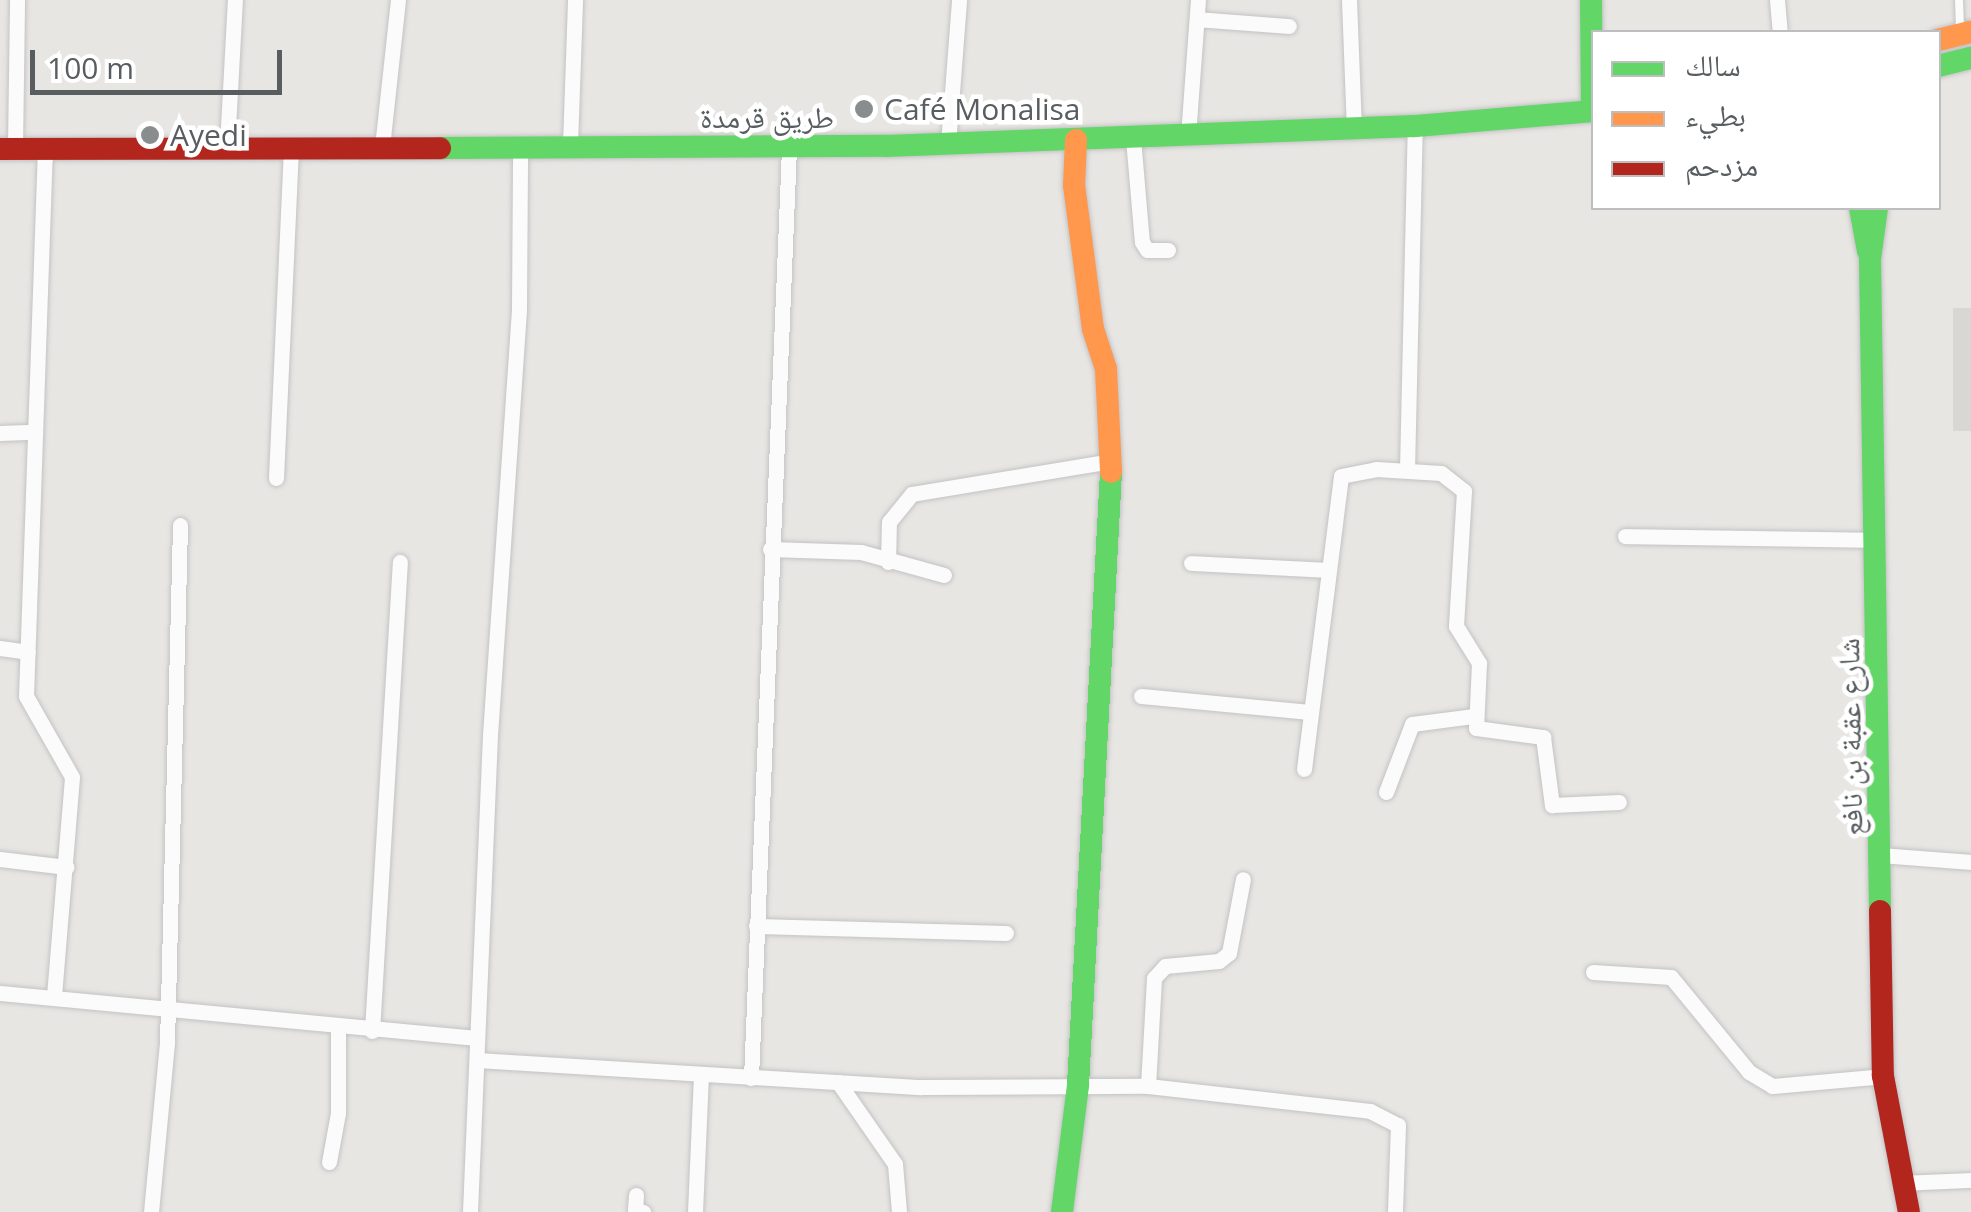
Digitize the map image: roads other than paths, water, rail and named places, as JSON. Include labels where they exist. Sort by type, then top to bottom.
[{"type":"main road","points":[[1590,0],[1591,37]]},
{"type":"main road","points":[[1941,65],[1971,58]]},
{"type":"main road","name":"طريق قرمدة","points":[[7,149],[291,145],[789,148],[1416,126],[1591,111]]},
{"type":"main road","points":[[1062,1212],[1078,1085],[1112,461],[1106,369],[1093,329],[1074,185],[1076,140]]},
{"type":"main road","name":"شارع عقبة بن نافع","points":[[1860,210],[1870,259]]},
{"type":"main road","name":"شارع عقبة بن نافع","points":[[1877,210],[1870,259],[1878,540],[1883,1076],[1909,1212]]},
{"type":"street","points":[[7,149],[17,0]]},
{"type":"street","points":[[227,146],[234,0]]},
{"type":"street","points":[[382,146],[398,0]]},
{"type":"street","points":[[570,146],[575,0]]},
{"type":"street","points":[[948,144],[959,0]]},
{"type":"street","points":[[1188,136],[1198,0]]},
{"type":"street","points":[[1349,0],[1354,128]]},
{"type":"street","points":[[1776,0],[1780,30]]},
{"type":"street","points":[[1198,20],[1289,26]]},
{"type":"street","points":[[1407,470],[1416,126]]},
{"type":"street","points":[[1133,138],[1142,242],[1147,250],[1168,250]]},
{"type":"street","points":[[276,478],[291,145]]},
{"type":"street","points":[[470,1212],[518,308],[520,146]]},
{"type":"street","points":[[45,147],[32,432],[28,652],[30,711],[72,777],[54,996]]},
{"type":"street","points":[[751,1078],[789,148]]},
{"type":"street","points":[[0,434],[32,432]]},
{"type":"street","points":[[888,562],[889,522],[912,494],[1112,461]]},
{"type":"street","points":[[1304,769],[1326,570],[1341,476],[1357,470],[1441,473],[1464,491],[1456,626],[1479,664],[1474,716],[1479,731],[1543,737],[1552,804],[1620,802]]},
{"type":"street","points":[[151,1212],[164,1094],[180,524]]},
{"type":"street","points":[[1625,536],[1878,540]]},
{"type":"street","points":[[770,550],[848,551],[944,575]]},
{"type":"street","points":[[372,1031],[400,562]]},
{"type":"street","points":[[1191,563],[1326,570]]},
{"type":"street","points":[[0,648],[28,652]]},
{"type":"street","points":[[1141,696],[1310,712]]},
{"type":"street","points":[[1386,792],[1412,724],[1474,716]]},
{"type":"street","points":[[1881,855],[1971,862]]},
{"type":"street","points":[[0,859],[67,867]]},
{"type":"street","points":[[1148,1086],[1154,978],[1166,966],[1219,962],[1230,954],[1243,879]]},
{"type":"street","points":[[756,926],[1006,933]]},
{"type":"street","points":[[1593,972],[1656,973],[1680,983],[1749,1072],[1772,1086],[1883,1076]]},
{"type":"street","points":[[0,993],[54,996],[164,1012],[477,1038]]},
{"type":"street","points":[[329,1162],[338,1114],[338,1028]]},
{"type":"street","points":[[478,1060],[838,1082],[1148,1086],[1390,1116],[1399,1131],[1395,1212]]},
{"type":"street","points":[[695,1212],[701,1076]]},
{"type":"street","points":[[838,1082],[896,1164],[900,1212]]},
{"type":"street","points":[[1901,1183],[1971,1180]]},
{"type":"street","points":[[636,1195],[635,1209],[643,1212]]},
{"type":"lane","points":[[1957,36],[1958,0]]},
{"type":"place","name":"Café Monalisa","points":[[864,109]]},
{"type":"place","name":"Ayedi","points":[[150,135]]}]
